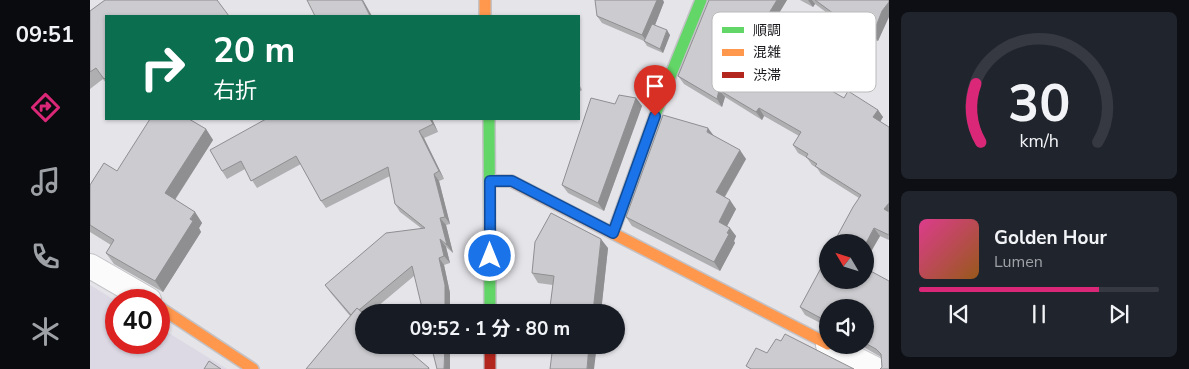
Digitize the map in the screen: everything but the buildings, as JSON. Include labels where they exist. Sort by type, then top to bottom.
[{"type":"street","points":[[485,0],[485,15]]},
{"type":"street","points":[[613,233],[661,99],[701,0]]},
{"type":"street","points":[[488,120],[490,304]]},
{"type":"street","points":[[490,181],[512,181],[819,340]]},
{"type":"street","points":[[90,266],[130,289]]},
{"type":"street","points":[[170,313],[253,369]]},
{"type":"street","points":[[490,354],[490,369]]},
{"type":"street","points":[[846,354],[875,369]]},
{"type":"shaded area","points":[[90,285],[105,294],[105,354],[170,354],[170,334],[227,369],[90,369]]},
{"type":"traffic: fast","points":[[613,233],[661,99],[701,0]]},
{"type":"traffic: fast","points":[[489,120],[490,304]]},
{"type":"traffic: slow","points":[[485,0],[485,15]]},
{"type":"traffic: slow","points":[[490,181],[511,181],[819,339]]},
{"type":"traffic: slow","points":[[170,314],[253,369]]},
{"type":"traffic: jam","points":[[490,354],[490,369]]},
{"type":"route","points":[[490,256],[490,181],[512,181],[613,233],[655,116]]}]
